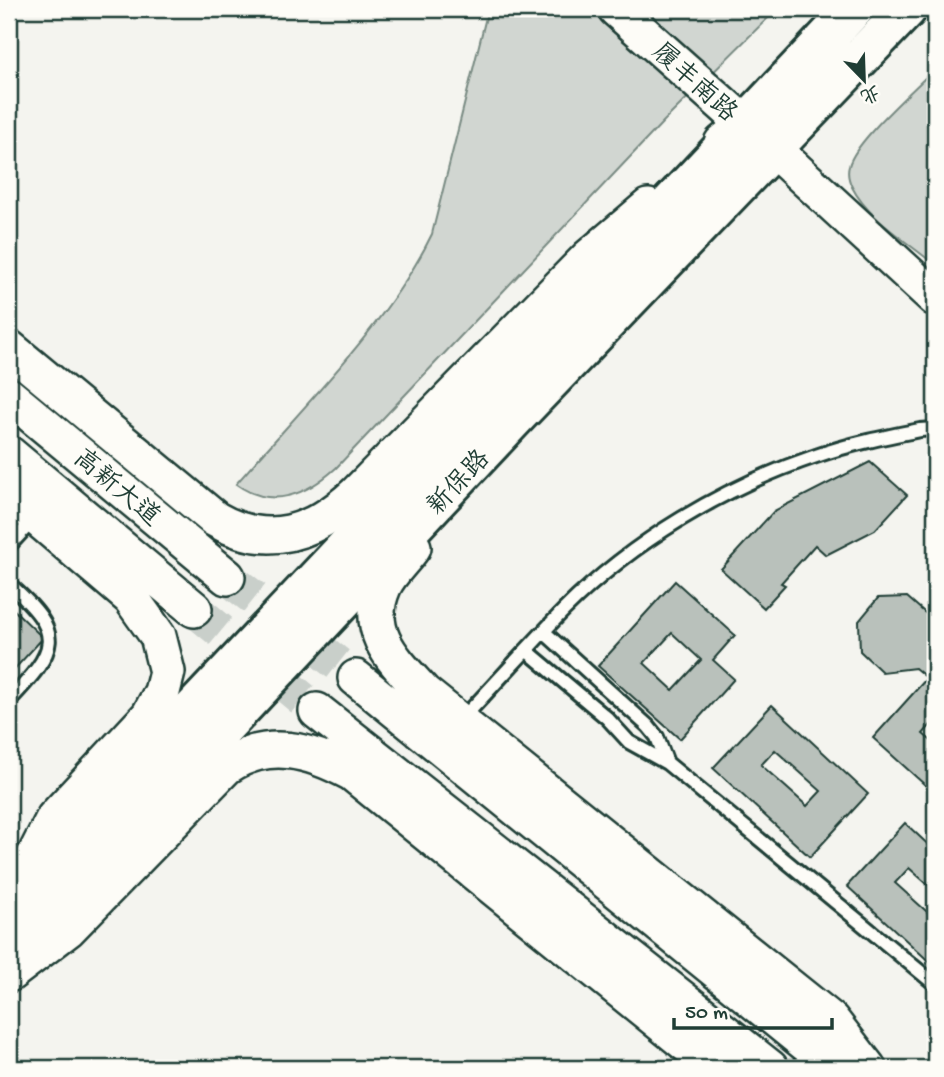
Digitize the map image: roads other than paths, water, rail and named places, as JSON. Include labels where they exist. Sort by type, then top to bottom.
[{"type":"main road","name":"履丰南路","points":[[616,9],[745,124]]},
{"type":"main road","name":"新保路","points":[[11,901],[854,9]]},
{"type":"main road","name":"新保路","points":[[9,955],[511,422],[907,9]]},
{"type":"main road","points":[[9,348],[215,519],[243,531],[300,531],[326,520],[347,502],[589,257],[745,124]]},
{"type":"main road","points":[[773,149],[935,298]]},
{"type":"main road","name":"高新大道","points":[[9,396],[226,577]]},
{"type":"main road","points":[[511,422],[384,585],[375,613],[381,638],[393,659],[424,692],[831,1020],[868,1068]]},
{"type":"main road","name":"高新大道","points":[[9,454],[194,609]]},
{"type":"main road","points":[[9,494],[131,598],[158,636],[167,672],[162,692],[149,716],[54,818],[11,901]]},
{"type":"main road","points":[[356,678],[836,1068]]},
{"type":"main road","points":[[317,710],[770,1068]]},
{"type":"main road","points":[[9,974],[68,929],[226,767],[241,757],[264,750],[288,749],[325,758],[352,773],[716,1068]]},
{"type":"lane","points":[[459,722],[565,610],[621,562],[715,500],[817,455],[889,436],[935,429]]},
{"type":"lane","points":[[9,546],[36,516]]},
{"type":"lane","points":[[9,584],[37,611],[50,631],[51,642],[32,677],[9,701]]},
{"type":"lane","points":[[544,632],[648,726],[657,737],[667,764]]},
{"type":"lane","points":[[526,650],[607,718],[629,742],[667,764],[935,984]]},
{"type":"tunnel","points":[[227,577],[356,678]]},
{"type":"tunnel","points":[[194,609],[317,711]]}]
